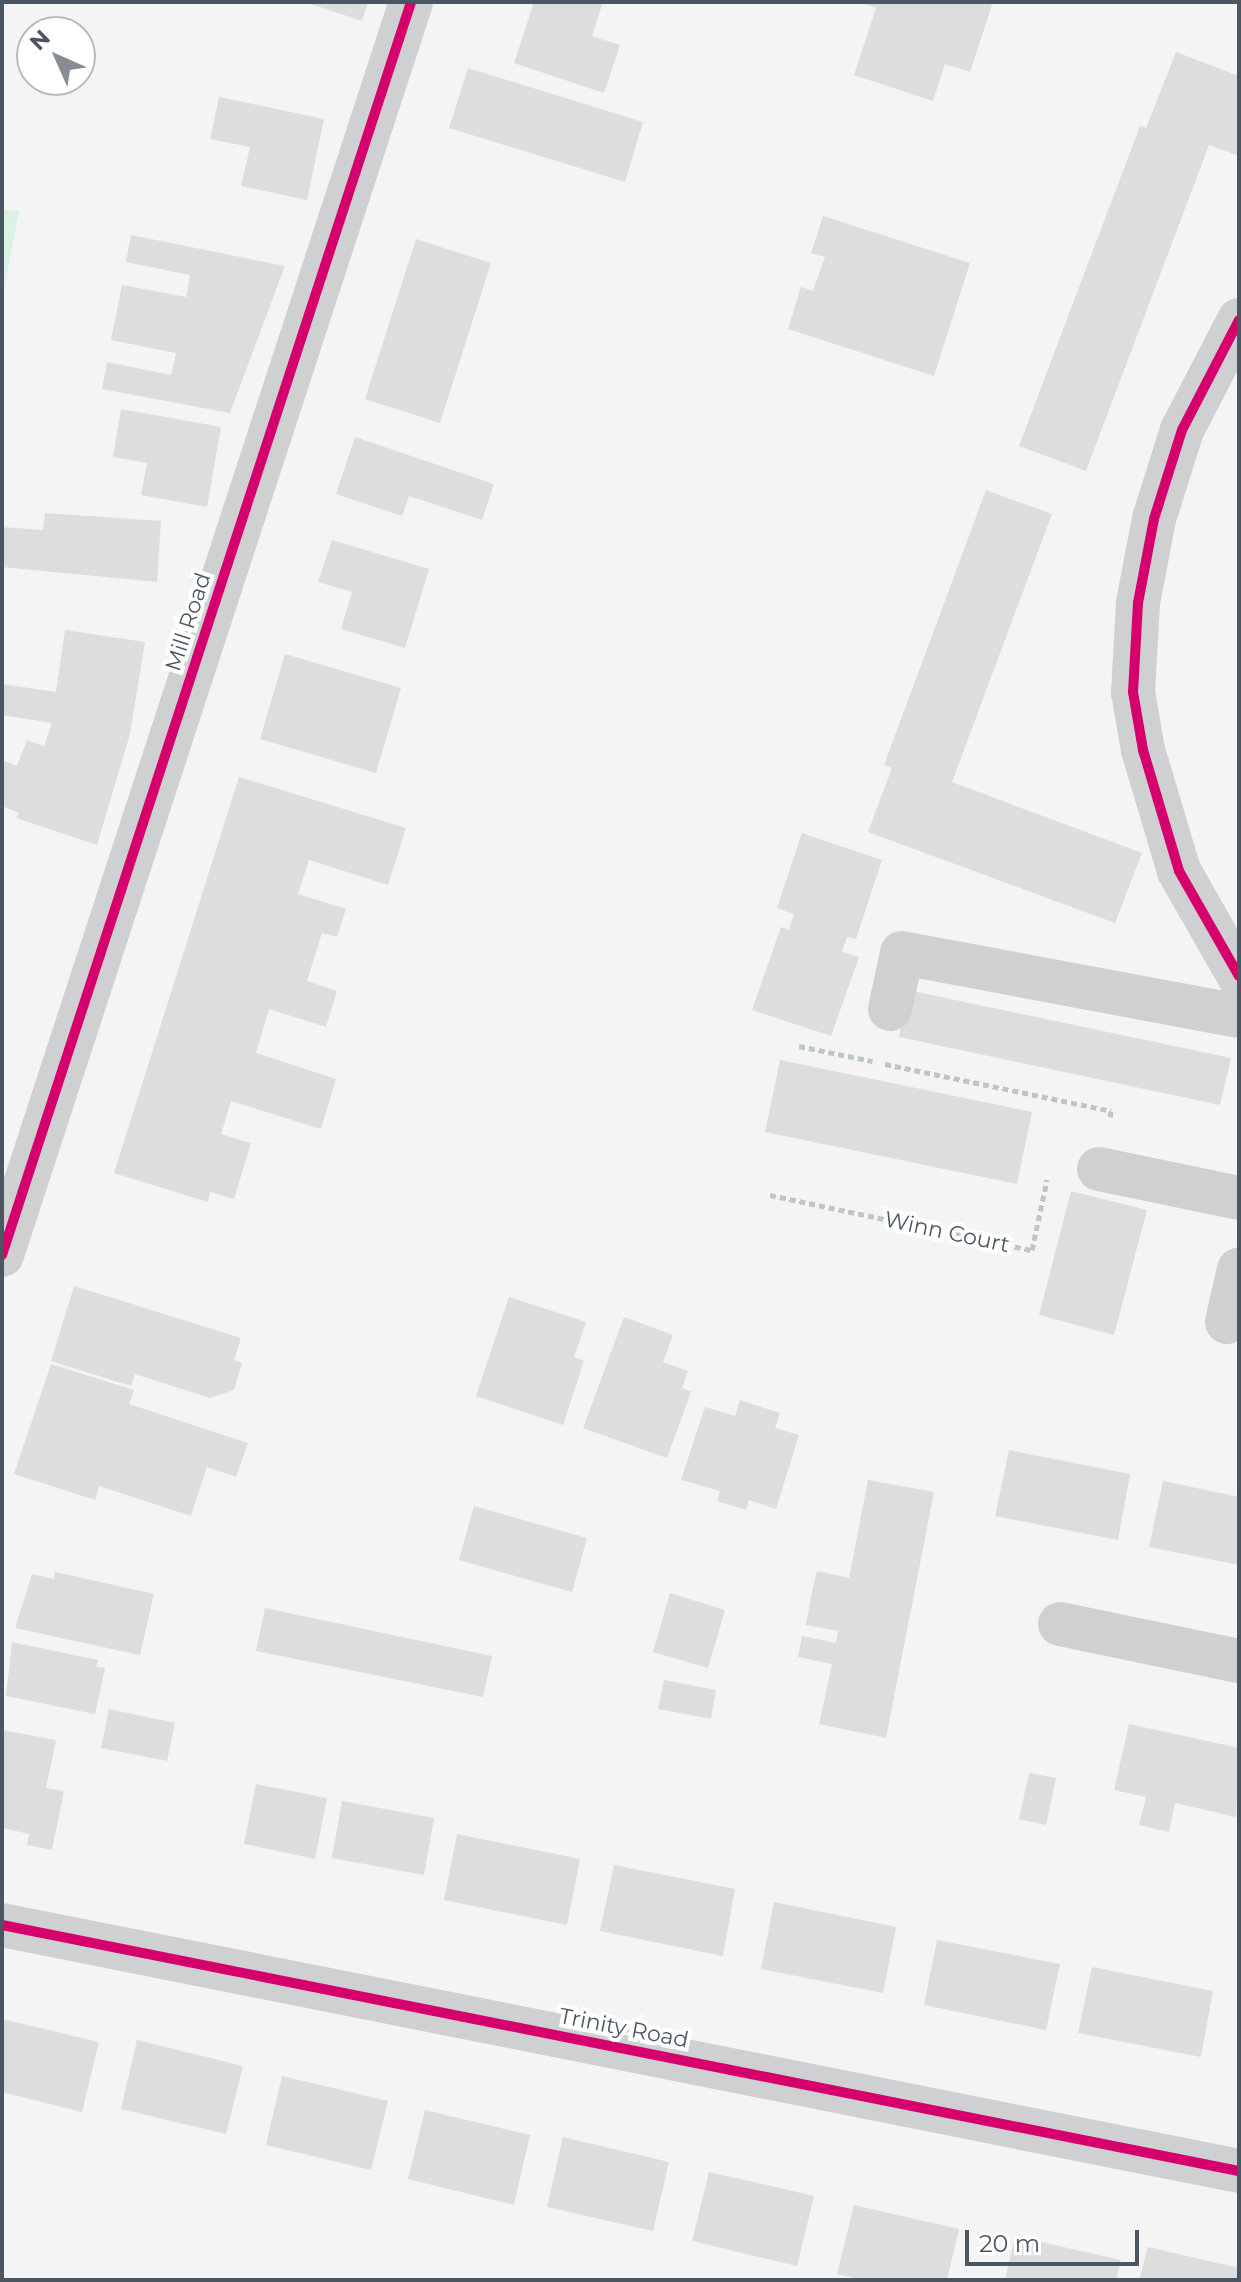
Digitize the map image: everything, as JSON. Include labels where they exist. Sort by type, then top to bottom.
[{"type":"street","name":"Mill Road","points":[[2,1255],[411,2]]},
{"type":"street","points":[[1239,320],[1182,430],[1154,519],[1138,603],[1133,692],[1143,750],[1179,871],[1239,976]]},
{"type":"street","points":[[890,1009],[902,953],[1239,1016]]},
{"type":"street","points":[[1099,1169],[1239,1198]]},
{"type":"street","points":[[1227,1322],[1239,1269]]},
{"type":"street","points":[[1060,1624],[1239,1661]]},
{"type":"street","name":"Trinity Road","points":[[2,1925],[1239,2171]]},
{"type":"path","points":[[799,1046],[1111,1111],[1099,1169]]},
{"type":"green space","points":[[2,209],[19,211],[2,300]]},
{"type":"building","points":[[305,2],[368,2],[362,21]]},
{"type":"building","points":[[534,2],[603,2],[592,36],[620,45],[604,93],[514,63]]},
{"type":"building","points":[[860,2],[993,2],[970,72],[945,64],[933,101],[854,75],[876,8]]},
{"type":"building","points":[[1176,52],[1239,76],[1239,156],[1209,145],[1086,471],[1019,446],[1140,126],[1146,128]]},
{"type":"building","points":[[468,68],[643,122],[625,182],[449,128]]},
{"type":"building","points":[[219,97],[324,119],[307,200],[241,186],[250,147],[210,139]]},
{"type":"building","points":[[823,216],[970,263],[934,376],[788,329],[801,287],[813,291],[825,257],[811,253]]},
{"type":"building","points":[[131,235],[285,266],[230,413],[102,389],[107,362],[171,375],[176,353],[111,340],[122,285],[186,297],[188,287],[190,275],[126,262]]},
{"type":"building","points":[[416,239],[491,263],[440,423],[365,399]]},
{"type":"building","points":[[121,409],[221,427],[207,507],[141,495],[147,463],[113,457]]},
{"type":"building","points":[[355,437],[494,484],[482,520],[409,496],[402,516],[336,494]]},
{"type":"building","points":[[986,490],[1052,514],[952,782],[1142,853],[1115,923],[868,832],[892,768],[884,765]]},
{"type":"building","points":[[45,513],[161,521],[157,582],[2,567],[2,527],[43,530]]},
{"type":"building","points":[[332,540],[429,569],[405,648],[341,629],[352,592],[318,582]]},
{"type":"building","points":[[65,630],[145,642],[130,734],[97,845],[16,818],[19,813],[2,806],[2,760],[17,766],[27,740],[44,746],[52,723],[2,715],[2,684],[56,692]]},
{"type":"building","points":[[285,654],[401,688],[376,773],[260,739]]},
{"type":"building","points":[[239,777],[406,828],[388,885],[309,860],[298,894],[346,909],[337,937],[322,933],[307,981],[337,991],[326,1027],[269,1009],[256,1053],[336,1079],[321,1129],[231,1101],[221,1134],[251,1143],[234,1199],[210,1192],[208,1202],[114,1173]]},
{"type":"building","points":[[802,833],[882,860],[856,939],[847,937],[842,952],[859,957],[831,1036],[752,1010],[781,927],[789,930],[794,914],[777,908]]},
{"type":"building","points":[[908,990],[1231,1058],[1220,1105],[899,1037]]},
{"type":"building","points":[[780,1060],[1032,1112],[1017,1184],[765,1132]]},
{"type":"building","points":[[1071,1191],[1147,1210],[1114,1335],[1039,1315]]},
{"type":"building","points":[[74,1286],[241,1338],[234,1360],[242,1363],[234,1390],[210,1398],[135,1374],[131,1386],[51,1361]]},
{"type":"building","points":[[509,1297],[586,1322],[574,1357],[584,1361],[563,1425],[476,1396]]},
{"type":"building","points":[[624,1317],[673,1335],[663,1362],[688,1371],[682,1388],[691,1392],[667,1458],[583,1428]]},
{"type":"building","points":[[51,1364],[134,1390],[129,1404],[248,1443],[236,1477],[207,1467],[191,1516],[99,1486],[95,1500],[14,1474]]},
{"type":"building","points":[[740,1400],[780,1413],[775,1428],[799,1435],[776,1509],[749,1500],[746,1510],[717,1501],[720,1491],[681,1480],[705,1407],[735,1416]]},
{"type":"building","points":[[1009,1450],[1130,1474],[1118,1540],[995,1516]]},
{"type":"building","points":[[868,1480],[934,1492],[886,1738],[819,1724],[832,1664],[798,1657],[802,1636],[836,1643],[838,1631],[806,1625],[811,1596],[817,1571],[849,1578]]},
{"type":"building","points":[[1163,1481],[1239,1497],[1239,1565],[1149,1547]]},
{"type":"building","points":[[474,1506],[587,1538],[572,1592],[459,1560]]},
{"type":"building","points":[[55,1572],[154,1594],[140,1655],[15,1628],[32,1574],[54,1579]]},
{"type":"building","points":[[670,1593],[725,1610],[708,1668],[653,1652]]},
{"type":"building","points":[[265,1608],[492,1656],[483,1697],[256,1651]]},
{"type":"building","points":[[12,1642],[98,1660],[96,1667],[105,1668],[95,1714],[6,1696]]},
{"type":"building","points":[[664,1680],[716,1690],[711,1719],[658,1709]]},
{"type":"building","points":[[109,1709],[175,1723],[167,1761],[101,1748]]},
{"type":"building","points":[[1129,1724],[1239,1748],[1236,1817],[1175,1803],[1169,1832],[1139,1825],[1146,1797],[1114,1790]]},
{"type":"building","points":[[2,1730],[56,1740],[46,1788],[64,1791],[52,1850],[27,1845],[29,1834],[2,1828]]},
{"type":"building","points":[[1029,1773],[1056,1778],[1046,1825],[1019,1819]]},
{"type":"building","points":[[256,1784],[327,1798],[315,1859],[244,1844]]},
{"type":"building","points":[[342,1801],[434,1818],[424,1875],[332,1858]]},
{"type":"building","points":[[457,1834],[580,1859],[567,1925],[444,1900]]},
{"type":"building","points":[[614,1865],[735,1889],[723,1956],[600,1931]]},
{"type":"building","points":[[774,1902],[896,1927],[883,1993],[761,1969]]},
{"type":"building","points":[[937,1940],[1060,1964],[1046,2030],[924,2005]]},
{"type":"building","points":[[1092,1967],[1213,1991],[1201,2057],[1078,2033]]},
{"type":"building","points":[[2,2019],[99,2042],[82,2112],[2,2092]]},
{"type":"building","points":[[137,2040],[243,2066],[226,2134],[121,2109]]},
{"type":"building","points":[[282,2076],[388,2101],[371,2170],[266,2145]]},
{"type":"building","points":[[425,2110],[530,2135],[514,2205],[408,2179]]},
{"type":"building","points":[[563,2137],[669,2162],[653,2231],[547,2207]]},
{"type":"building","points":[[709,2172],[814,2196],[797,2266],[692,2241]]},
{"type":"building","points":[[854,2205],[959,2229],[947,2280],[863,2280],[837,2274]]},
{"type":"building","points":[[1015,2236],[1121,2260],[1116,2280],[1005,2280]]},
{"type":"building","points":[[1148,2247],[1239,2268],[1239,2280],[1139,2280]]},
{"type":"cycle path","points":[[2,1255],[411,2]]},
{"type":"cycle path","points":[[1239,320],[1182,430],[1154,519],[1138,603],[1133,692],[1143,750],[1179,871],[1239,976]]},
{"type":"cycle path","points":[[2,1925],[1239,2171]]}]
